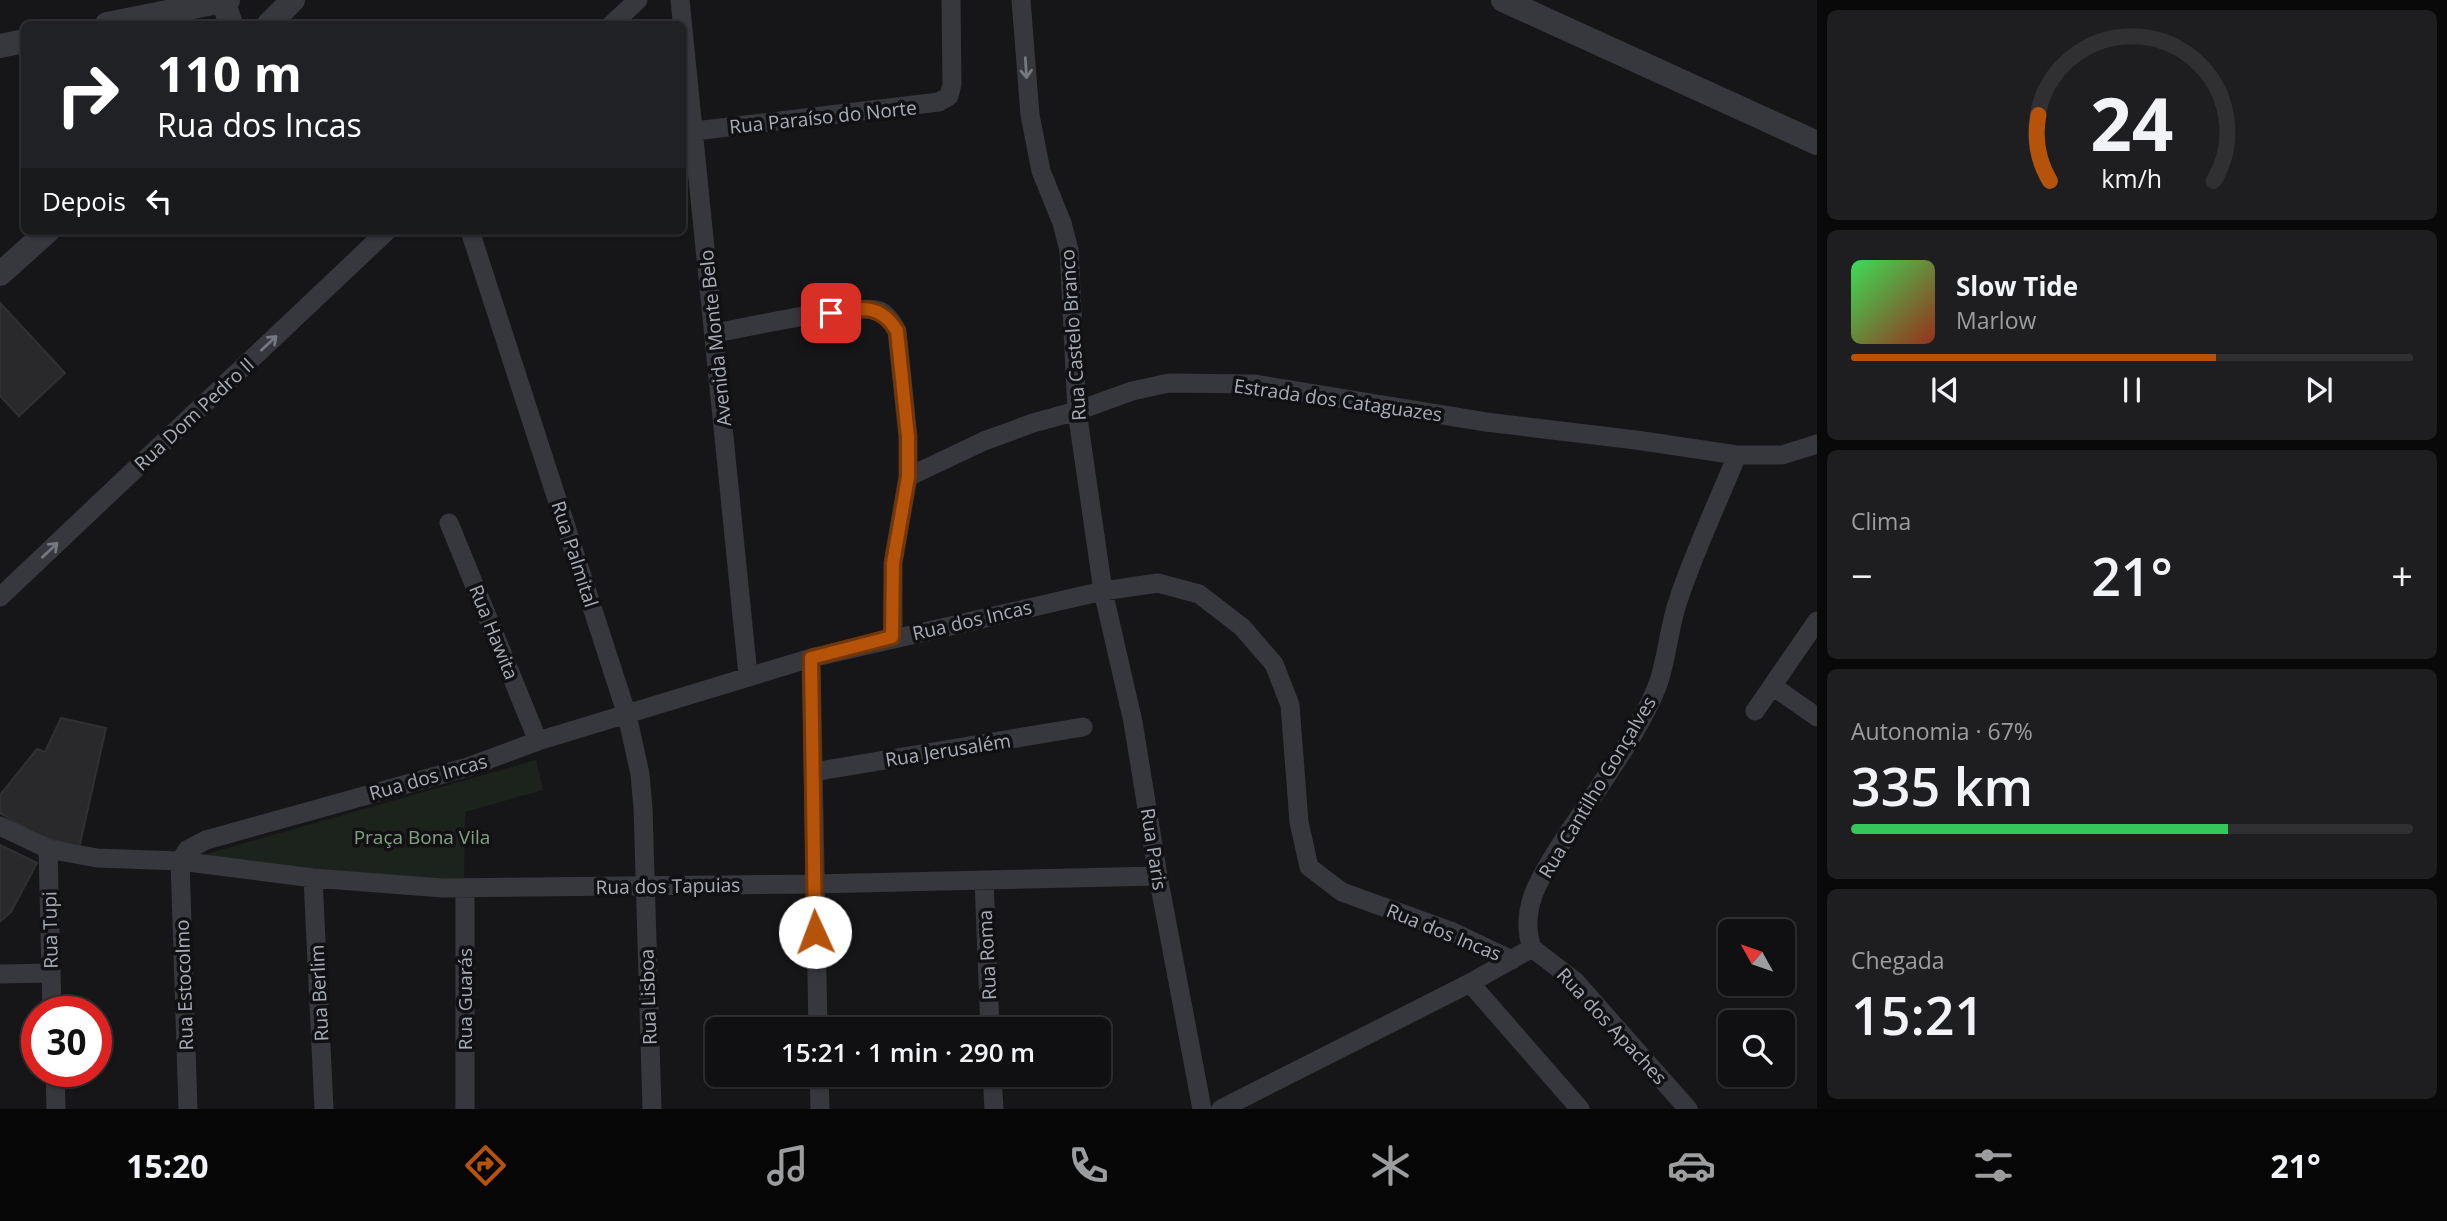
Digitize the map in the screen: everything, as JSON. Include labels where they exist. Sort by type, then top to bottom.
[{"type":"street","points":[[272,21],[293,0]]},
{"type":"street","points":[[615,21],[638,0]]},
{"type":"street","name":"Avenida Monte Belo","points":[[680,0],[682,21]]},
{"type":"street","name":"Rua Paraíso do Norte","points":[[695,131],[927,106],[948,96],[953,69],[951,0]]},
{"type":"street","name":"Rua Castelo Branco","points":[[1021,0],[1030,115],[1041,171],[1062,223],[1069,250],[1077,411],[1103,591]]},
{"type":"street","points":[[1503,0],[1817,143]]},
{"type":"street","points":[[122,21],[225,1],[230,21]]},
{"type":"street","points":[[0,46],[21,42]]},
{"type":"street","name":"Avenida Monte Belo","points":[[686,52],[748,675]]},
{"type":"street","points":[[0,274],[44,235]]},
{"type":"street","name":"Rua Dom Pedro II","points":[[0,597],[383,235]]},
{"type":"street","name":"Rua Palmital","points":[[471,235],[627,715],[640,774],[644,885]]},
{"type":"street","points":[[715,333],[855,309],[880,311],[889,318],[897,331],[908,437],[908,477],[893,563],[892,637]]},
{"type":"street","name":"Estrada dos Cataguazes","points":[[908,477],[984,441],[1033,422],[1077,411],[1132,391],[1169,383],[1254,384],[1486,422],[1737,455],[1782,455],[1817,444]]},
{"type":"street","name":"Rua Cantilho Gonçalves","points":[[1532,948],[1525,930],[1528,907],[1547,866],[1643,714],[1659,680],[1669,627],[1680,595],[1737,455]]},
{"type":"street","name":"Rua Hawita","points":[[449,523],[538,741]]},
{"type":"street","name":"Rua dos Incas","points":[[180,861],[187,850],[206,840],[468,767],[538,741],[748,675],[892,637],[1103,591],[1158,583],[1199,594],[1242,627],[1274,664],[1290,705],[1299,822],[1309,866],[1342,892],[1454,932],[1512,960]]},
{"type":"street","name":"Rua Paris","points":[[1103,591],[1133,722],[1158,876],[1202,1109]]},
{"type":"street","points":[[1755,711],[1817,621]]},
{"type":"street","points":[[811,658],[818,1017]]},
{"type":"street","points":[[1774,687],[1817,718]]},
{"type":"street","name":"Rua Jerusalém","points":[[813,772],[1083,727]]},
{"type":"street","points":[[0,826],[48,849],[97,858],[180,861]]},
{"type":"street","name":"Rua Tupi","points":[[48,849],[52,996]]},
{"type":"street","name":"Rua dos Tapuias","points":[[180,861],[313,878],[465,889],[1158,876]]},
{"type":"street","name":"Rua Estocolmo","points":[[180,861],[188,1109]]},
{"type":"street","name":"Rua Berlim","points":[[313,878],[324,1109]]},
{"type":"street","name":"Rua Roma","points":[[984,880],[990,1017]]},
{"type":"street","name":"Rua Lisboa","points":[[644,885],[652,1109]]},
{"type":"street","name":"Rua Guarás","points":[[465,889],[465,1109]]},
{"type":"street","points":[[1221,1109],[1470,983],[1532,948]]},
{"type":"street","name":"Rua dos Apaches","points":[[1532,948],[1576,981],[1688,1109]]},
{"type":"street","points":[[0,974],[51,973]]},
{"type":"street","points":[[1470,983],[1580,1109]]},
{"type":"street","points":[[55,1087],[56,1109]]},
{"type":"street","points":[[819,1087],[820,1109]]},
{"type":"street","points":[[993,1087],[994,1109]]},
{"type":"green space","name":"Praça Bona Vila","points":[[536,760],[543,790],[465,812],[464,883],[196,857]]},
{"type":"building","points":[[0,303],[65,373],[19,416],[0,396]]},
{"type":"building","points":[[61,718],[106,728],[79,848],[36,834],[0,813],[0,795],[37,749],[45,752]]},
{"type":"building","points":[[0,845],[37,863],[11,912],[0,922]]},
{"type":"route","points":[[815,932],[811,658],[892,637],[893,563],[908,477],[908,437],[897,331],[889,318],[880,311],[855,309],[831,313]]}]
